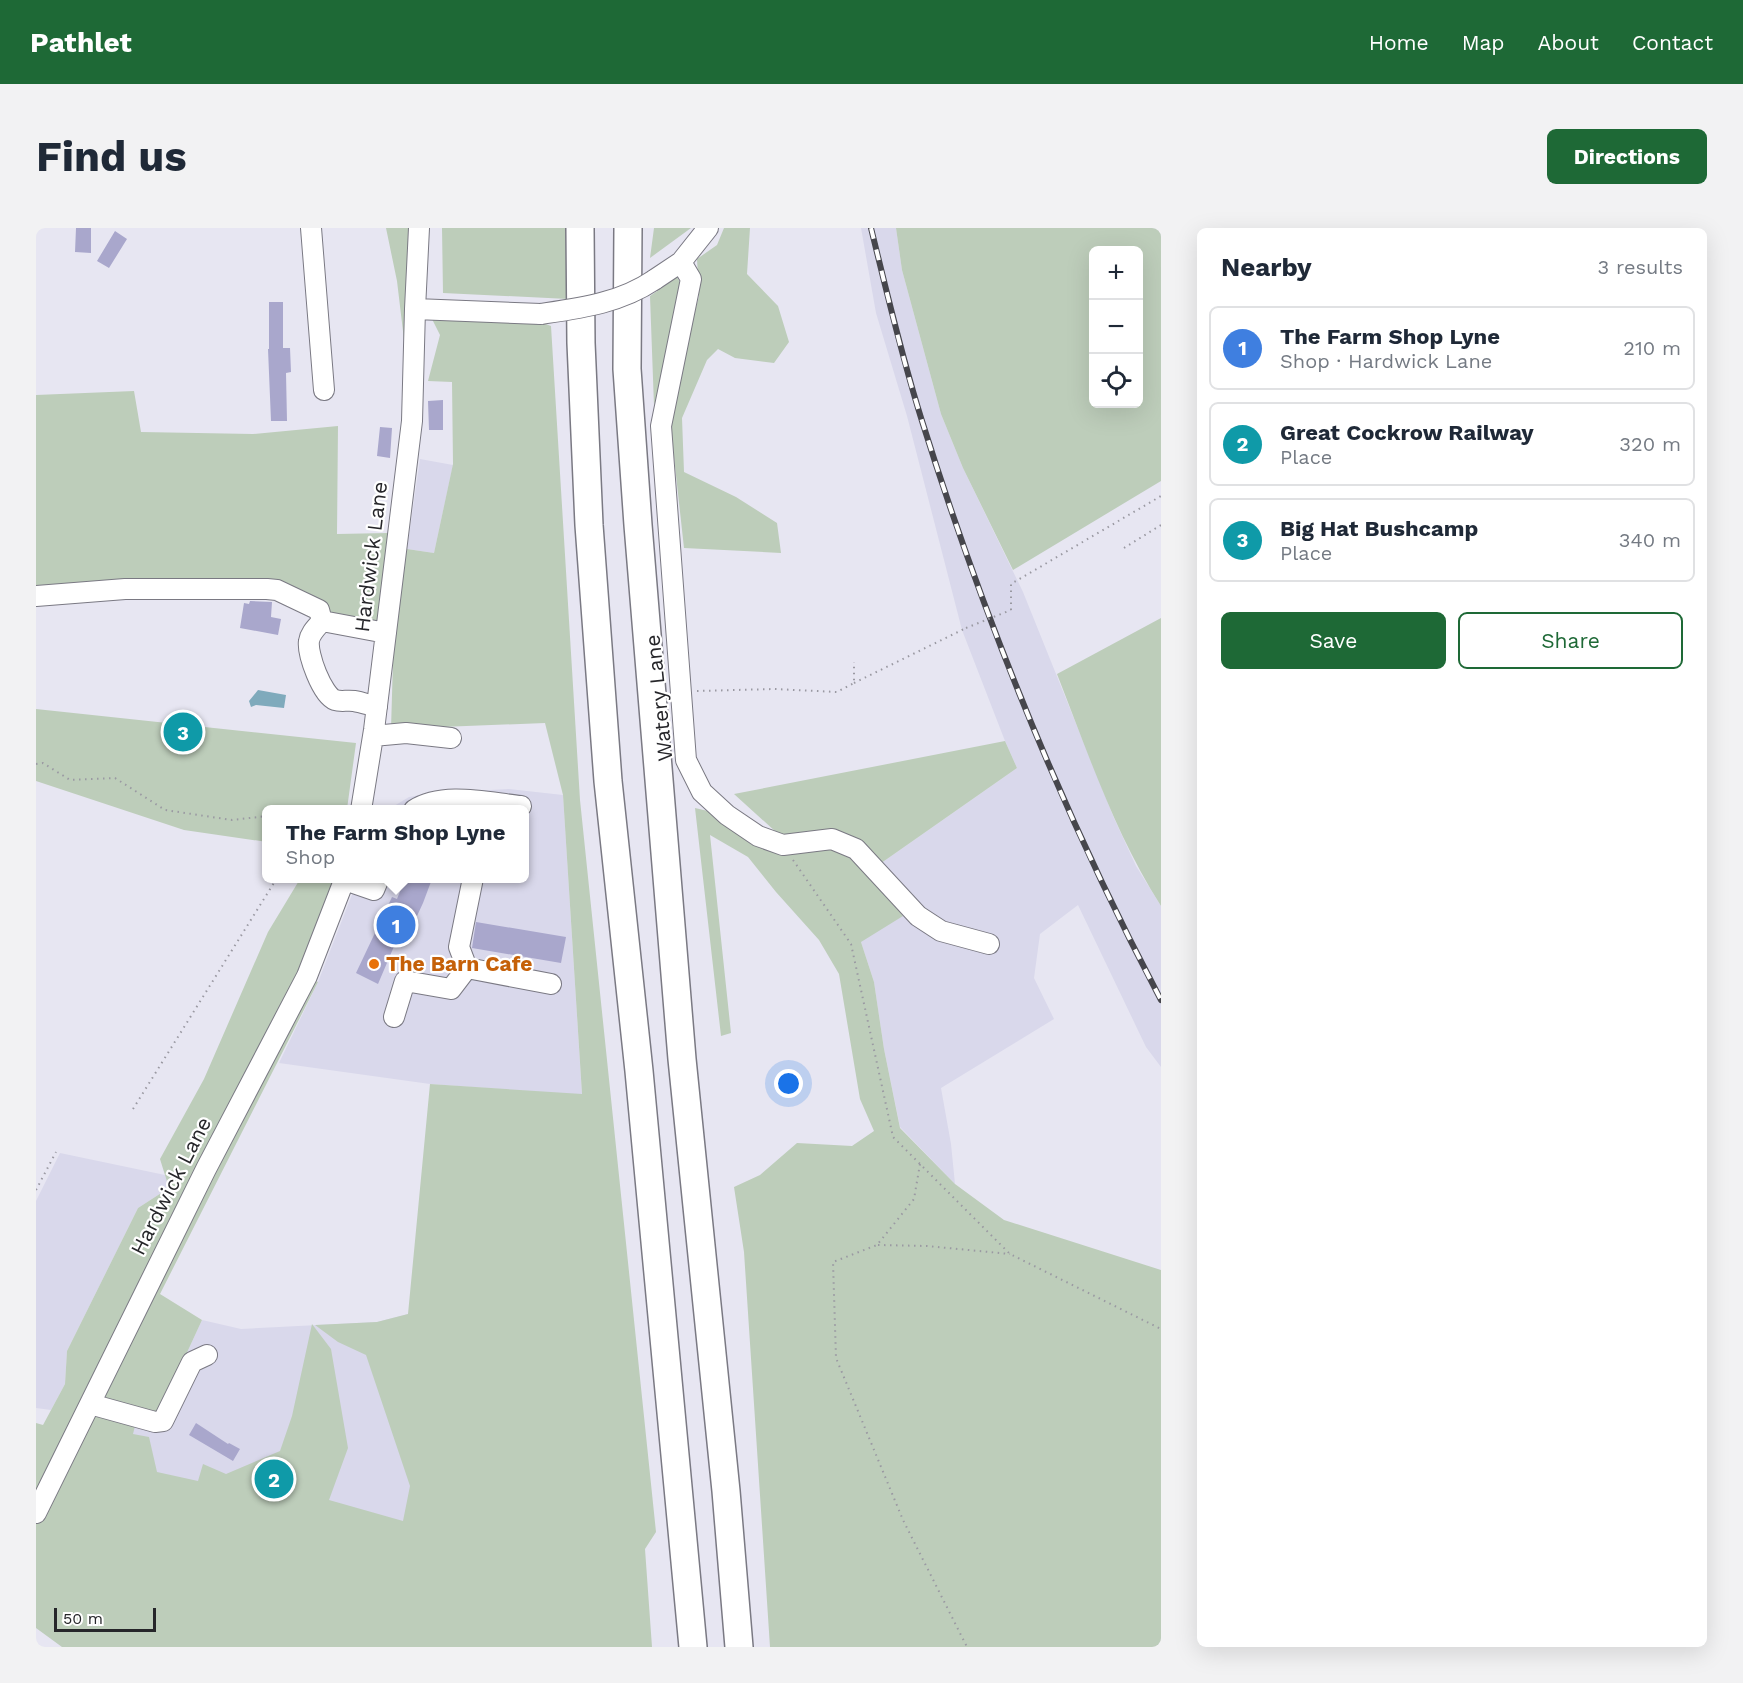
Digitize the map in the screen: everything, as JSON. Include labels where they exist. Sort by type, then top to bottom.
[{"type":"highway","points":[[580,228],[581,344],[589,525],[608,781],[639,1071],[693,1647]]},
{"type":"highway","points":[[628,228],[627,369],[638,525],[682,1059],[726,1491],[739,1647]]},
{"type":"street","points":[[311,228],[324,390]]},
{"type":"street","name":"Hardwick Lane","points":[[362,805],[377,707],[412,421],[419,228]]},
{"type":"street","points":[[415,309],[541,314],[604,303],[639,290],[681,262],[708,228]]},
{"type":"street","name":"Watery Lane","points":[[681,262],[691,279],[661,426],[686,760],[702,792],[727,815],[758,836],[783,845],[832,839],[856,849],[918,916],[941,931],[989,944]]},
{"type":"street","points":[[36,596],[125,589],[277,590],[319,610],[322,621],[309,640],[309,650],[326,693],[333,699],[377,707]]},
{"type":"street","points":[[322,621],[386,633]]},
{"type":"street","points":[[373,736],[406,733],[451,738]]},
{"type":"street","points":[[423,805],[456,800],[482,805]]},
{"type":"street","name":"Hardwick Lane","points":[[36,1513],[90,1404],[236,1127],[307,976],[343,883]]},
{"type":"street","points":[[356,883],[374,890],[377,883]]},
{"type":"street","points":[[467,968],[459,947],[472,883]]},
{"type":"street","points":[[467,968],[551,984]]},
{"type":"street","points":[[394,1017],[405,981],[451,988],[467,968]]},
{"type":"street","points":[[90,1404],[155,1422],[163,1421],[192,1362],[207,1355]]},
{"type":"path","points":[[681,693],[774,689],[837,692],[966,628],[1011,610],[1011,584],[1161,496]]},
{"type":"path","points":[[1124,548],[1161,525]]},
{"type":"path","points":[[854,662],[854,683]]},
{"type":"path","points":[[36,764],[43,763],[70,780],[115,778],[165,810],[232,820],[262,817]]},
{"type":"path","points":[[783,845],[851,944],[893,1137],[1010,1254],[1161,1329]]},
{"type":"path","points":[[133,1109],[274,883]]},
{"type":"path","points":[[36,1190],[56,1152]]},
{"type":"path","points":[[876,1245],[914,1199],[920,1164]]},
{"type":"path","points":[[967,1647],[903,1520],[836,1358],[833,1262],[876,1245],[927,1246],[1010,1254]]},
{"type":"shaded area","points":[[861,228],[896,228],[902,270],[941,414],[963,468],[1023,592],[1114,818],[1136,866],[1161,906],[1161,1067],[1146,1047],[1078,905],[1040,934],[1034,978],[1054,1019],[941,1088],[951,1144],[955,1184],[900,1127],[884,1049],[874,982],[861,942],[895,904],[877,866],[1017,768],[962,630],[907,416],[876,313]]},
{"type":"shaded area","points":[[420,459],[453,465],[434,553],[407,549]]},
{"type":"shaded area","points":[[509,789],[563,795],[582,1095],[430,1084],[279,1063],[318,982],[356,883],[529,883],[529,805],[396,805],[409,797],[432,793]]},
{"type":"shaded area","points":[[60,1153],[165,1175],[169,1188],[138,1208],[67,1351],[65,1384],[51,1410],[36,1408],[36,1201]]},
{"type":"shaded area","points":[[408,1314],[470,1532],[80,1511],[137,1417],[155,1422],[202,1320],[241,1329],[377,1322]]},
{"type":"green space","points":[[386,228],[412,228],[405,348],[397,281]]},
{"type":"green space","points":[[442,228],[572,228],[568,299],[443,293]]},
{"type":"green space","points":[[654,228],[691,228],[650,258]]},
{"type":"green space","points":[[724,228],[750,228],[747,274],[778,306],[789,342],[774,363],[735,358],[718,349],[707,360],[682,418],[684,472],[736,497],[777,523],[781,553],[684,548],[671,430],[680,368],[699,296],[697,259],[717,245]]},
{"type":"green space","points":[[896,228],[1161,228],[1161,481],[1013,570],[963,468],[941,414],[902,270]]},
{"type":"green space","points":[[677,277],[682,286],[654,406],[650,296]]},
{"type":"green space","points":[[431,317],[543,323],[551,326],[580,800],[656,1532],[645,1549],[652,1647],[62,1647],[36,1628],[36,1423],[43,1425],[65,1384],[67,1351],[138,1208],[169,1188],[160,1159],[204,1079],[268,932],[298,883],[343,883],[307,976],[318,982],[160,1294],[202,1320],[155,1422],[137,1418],[133,1434],[149,1437],[157,1472],[198,1481],[203,1464],[226,1474],[280,1451],[292,1416],[312,1324],[331,1349],[348,1448],[329,1500],[403,1521],[410,1486],[366,1355],[338,1342],[315,1325],[377,1322],[408,1314],[430,1084],[582,1094],[563,795],[545,723],[391,729],[394,627],[341,621],[321,605],[276,581],[36,588],[36,395],[134,391],[141,432],[253,434],[338,426],[337,534],[388,533],[407,549],[434,553],[453,464],[452,382],[428,381],[440,335]]},
{"type":"green space","points":[[1161,618],[1161,906],[1116,822],[1057,674]]},
{"type":"green space","points":[[36,709],[356,743],[348,805],[262,805],[262,841],[184,830],[36,781]]},
{"type":"green space","points":[[1005,741],[1017,768],[877,866],[903,916],[861,942],[874,982],[884,1049],[900,1128],[955,1184],[1004,1220],[1161,1270],[1161,1647],[770,1647],[744,1252],[734,1187],[760,1175],[797,1143],[852,1146],[874,1131],[860,1099],[839,974],[819,940],[748,857],[710,835],[731,1033],[721,1036],[695,808],[712,812],[752,845],[788,839],[776,832],[734,794]]},
{"type":"water","points":[[258,690],[286,695],[284,708],[256,705],[251,707],[249,701]]},
{"type":"building","points":[[76,228],[91,228],[91,253],[75,252]]},
{"type":"building","points":[[115,231],[127,239],[109,268],[97,261]]},
{"type":"building","points":[[269,302],[283,302],[283,348],[290,348],[291,372],[286,373],[287,421],[271,421]]},
{"type":"building","points":[[443,400],[443,430],[429,430],[428,401]]},
{"type":"building","points":[[380,427],[392,428],[390,458],[377,456]]},
{"type":"building","points":[[250,601],[272,602],[271,617],[281,619],[278,635],[240,628],[244,603],[249,604]]},
{"type":"building","points":[[403,883],[430,883],[405,942],[398,937],[378,984],[356,973],[392,897],[397,899]]},
{"type":"building","points":[[476,922],[566,937],[561,963],[472,948]]},
{"type":"building","points":[[196,1423],[228,1444],[240,1449],[233,1461],[189,1435]]},
{"type":"railway","points":[[871,228],[901,349],[922,421],[946,496],[999,643],[1028,716],[1091,859],[1161,1000]]},
{"type":"place","name":"Big Hat Bushcamp","points":[[183,732]]},
{"type":"place","name":"The Farm Shop Lyne","points":[[396,925]]},
{"type":"place","name":"The Barn Cafe","points":[[374,964]]},
{"type":"place","name":"Great Cockrow Railway","points":[[274,1479]]}]
